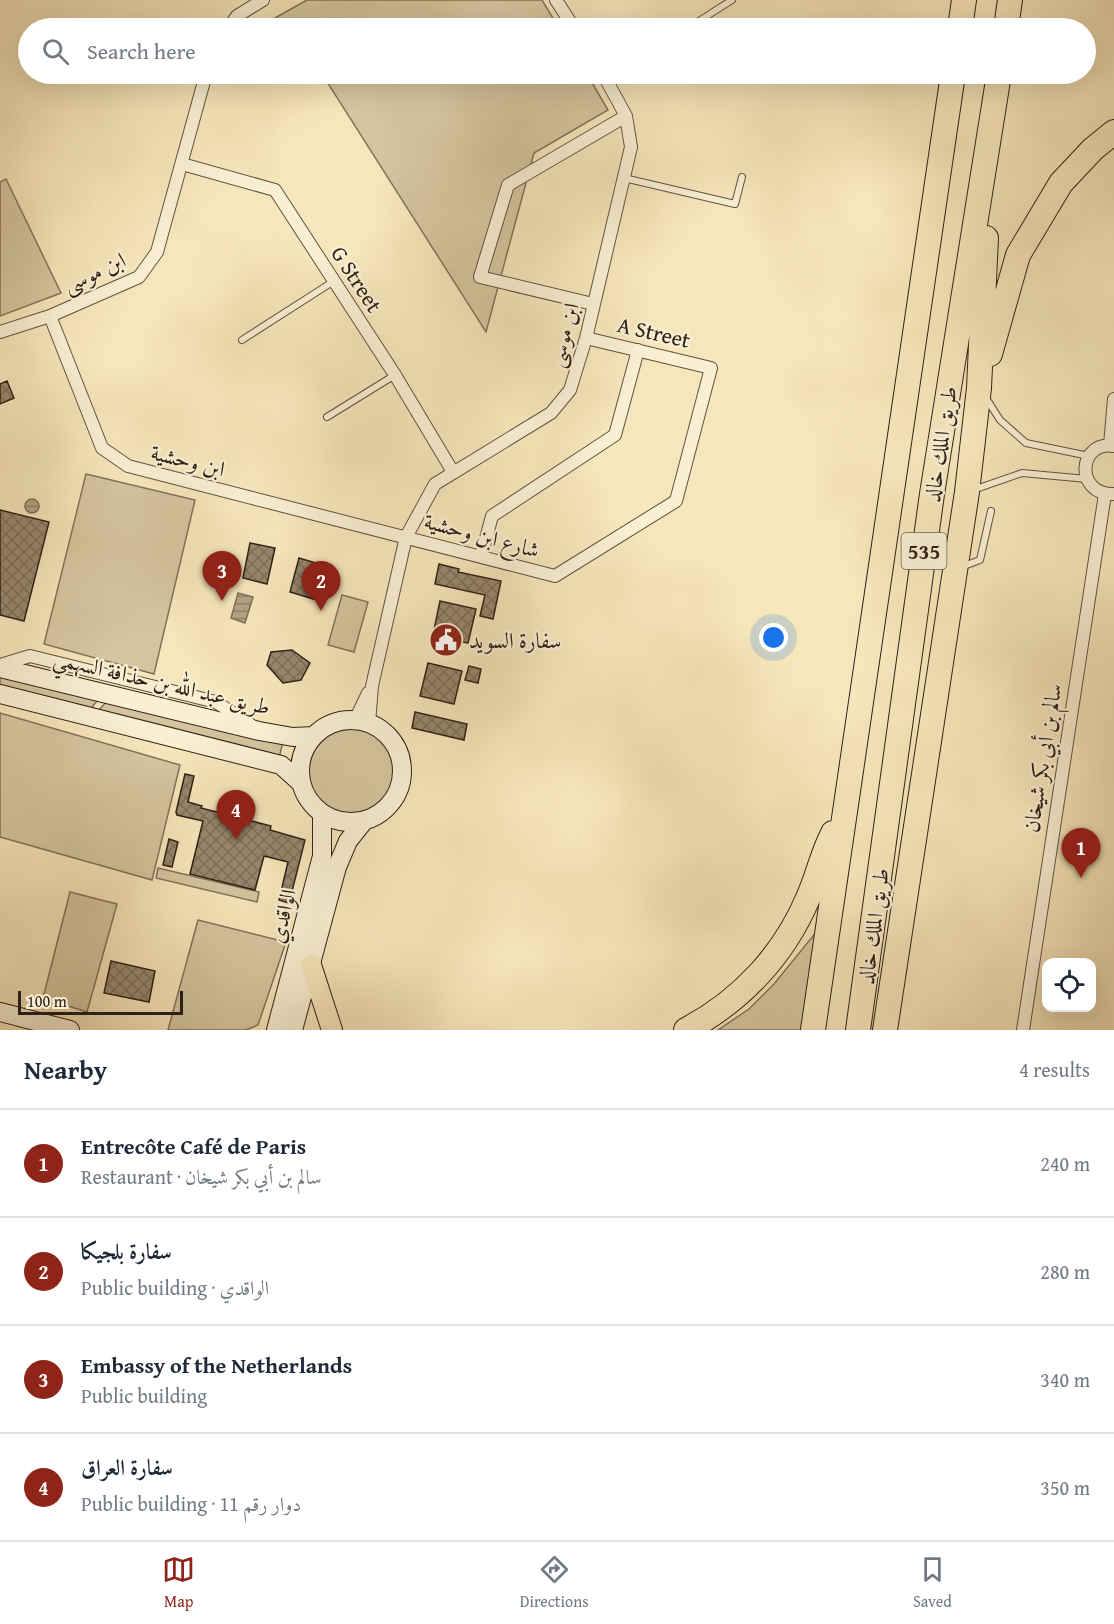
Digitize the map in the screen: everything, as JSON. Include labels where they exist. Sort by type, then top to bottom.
[{"type":"highway","points":[[961,18],[964,0]]},
{"type":"highway","points":[[1007,18],[1010,0]]},
{"type":"highway","name":"طريق الملك خالد","points":[[813,1030],[952,84]]},
{"type":"highway","name":"طريق الملك خالد","points":[[858,1030],[932,494],[997,84]]},
{"type":"highway","points":[[885,1030],[967,492],[979,388],[992,118]]},
{"type":"highway","points":[[979,388],[1018,255],[1061,183],[1093,149],[1114,132]]},
{"type":"highway","points":[[686,1030],[714,1015],[768,966],[789,936],[809,897],[825,849],[846,807]]},
{"type":"main road","points":[[311,965],[332,1030]]},
{"type":"street","points":[[236,18],[263,0]]},
{"type":"street","points":[[556,0],[568,18]]},
{"type":"street","name":"ابن موسى","points":[[0,332],[50,316],[139,277],[157,252],[203,84]]},
{"type":"street","name":"ابن موسى","points":[[406,537],[435,484],[551,413],[570,390],[586,338],[631,147],[626,116],[612,84]]},
{"type":"street","points":[[593,304],[480,277],[508,185],[626,116]]},
{"type":"street","name":"G Street","points":[[182,164],[275,190],[395,375],[453,472]]},
{"type":"street","name":"ابن وحشية","points":[[50,316],[102,448],[128,466],[406,537]]},
{"type":"street","name":"A Street","points":[[586,338],[711,368]]},
{"type":"street","points":[[481,557],[492,516],[615,435],[638,350]]},
{"type":"street","name":"شارع ابن وحشية","points":[[406,537],[555,576],[676,501],[711,368]]},
{"type":"street","points":[[1110,494],[1098,491],[1087,479],[1085,471],[1089,456],[1094,450],[1112,446],[1114,399]]},
{"type":"street","name":"سالم بن أبي بكر شيخان","points":[[1023,1030],[1110,494]]},
{"type":"street","points":[[362,722],[406,537]]},
{"type":"street","name":"طريق عبد الله بن حذافة السهمي","points":[[0,667],[259,731],[293,737],[314,736]]},
{"type":"street","points":[[0,694],[280,765],[301,783]]},
{"type":"street","points":[[340,721],[362,722],[383,731],[394,744],[401,758],[402,774],[399,790],[390,804],[378,815],[364,821],[342,822],[322,813],[309,800],[301,783],[300,766],[304,750],[314,736],[326,727],[340,721]]},
{"type":"street","name":"الواقدي","points":[[276,1030],[322,856],[322,813]]},
{"type":"street","name":"الواقدي","points":[[293,1030],[337,867],[348,841],[364,821]]},
{"type":"street","points":[[0,1012],[70,1030]]},
{"type":"lane","points":[[704,18],[732,0]]},
{"type":"lane","points":[[623,178],[735,204],[742,177]]},
{"type":"lane","points":[[242,340],[334,281]]},
{"type":"lane","points":[[327,417],[395,375]]},
{"type":"lane","points":[[979,388],[1000,420],[1026,443],[1089,456]]},
{"type":"lane","points":[[967,492],[1022,473],[1087,479]]},
{"type":"lane","points":[[955,569],[980,560],[991,511]]},
{"type":"shaded area","points":[[307,0],[542,0],[553,18],[275,18]]},
{"type":"shaded area","points":[[328,84],[593,84],[608,110],[534,153],[486,332]]},
{"type":"shaded area","points":[[6,179],[61,293],[0,316],[0,182]]},
{"type":"shaded area","points":[[86,474],[195,500],[154,674],[44,644]]},
{"type":"shaded area","points":[[29,499],[35,499],[39,506],[35,513],[29,513],[25,509],[25,503]]},
{"type":"shaded area","points":[[238,593],[253,597],[245,623],[231,618]]},
{"type":"shaded area","points":[[342,595],[368,602],[354,652],[328,645]]},
{"type":"shaded area","points":[[0,672],[101,696],[89,711],[0,689]]},
{"type":"shaded area","points":[[109,699],[283,741],[279,759],[95,714]]},
{"type":"shaded area","points":[[0,713],[180,765],[152,880],[0,837]]},
{"type":"shaded area","points":[[352,729],[368,733],[382,742],[391,756],[395,772],[391,788],[382,802],[368,811],[352,815],[336,811],[322,802],[313,788],[309,772],[313,756],[322,742],[336,733]]},
{"type":"shaded area","points":[[158,868],[259,892],[257,902],[156,878]]},
{"type":"shaded area","points":[[70,892],[117,904],[87,1012],[43,998]]},
{"type":"shaded area","points":[[198,920],[286,942],[258,1025],[246,1030],[168,1030]]},
{"type":"shaded area","points":[[817,931],[803,1030],[718,1030],[749,1009],[774,984]]},
{"type":"building","points":[[7,381],[14,398],[0,404],[0,384]]},
{"type":"building","points":[[0,510],[49,522],[24,621],[0,615]]},
{"type":"building","points":[[250,543],[275,548],[267,584],[243,578]]},
{"type":"building","points":[[299,558],[326,566],[317,600],[290,592]]},
{"type":"building","points":[[439,564],[459,569],[458,572],[501,581],[493,619],[480,616],[485,595],[435,584]]},
{"type":"building","points":[[440,601],[476,609],[468,643],[433,635]]},
{"type":"building","points":[[292,650],[310,663],[301,680],[283,683],[267,665],[271,652]]},
{"type":"building","points":[[428,663],[462,671],[454,704],[420,696]]},
{"type":"building","points":[[469,666],[481,669],[478,683],[465,680]]},
{"type":"building","points":[[415,712],[467,724],[464,740],[412,728]]},
{"type":"building","points":[[185,774],[194,776],[188,802],[202,806],[201,808],[271,826],[270,830],[305,840],[289,903],[279,900],[288,862],[264,856],[255,890],[190,874],[203,821],[177,815]]},
{"type":"building","points":[[169,839],[178,842],[172,867],[163,865]]},
{"type":"building","points":[[111,961],[155,971],[149,1002],[104,993]]},
{"type":"place","name":"Embassy of the Netherlands","points":[[222,601]]},
{"type":"place","name":"سفارة بلجيكا","points":[[321,611]]},
{"type":"place","name":"سفارة السويد","points":[[446,640]]},
{"type":"place","name":"سفارة العراق","points":[[236,840]]},
{"type":"place","name":"Entrecôte Café de Paris","points":[[1081,878]]}]
